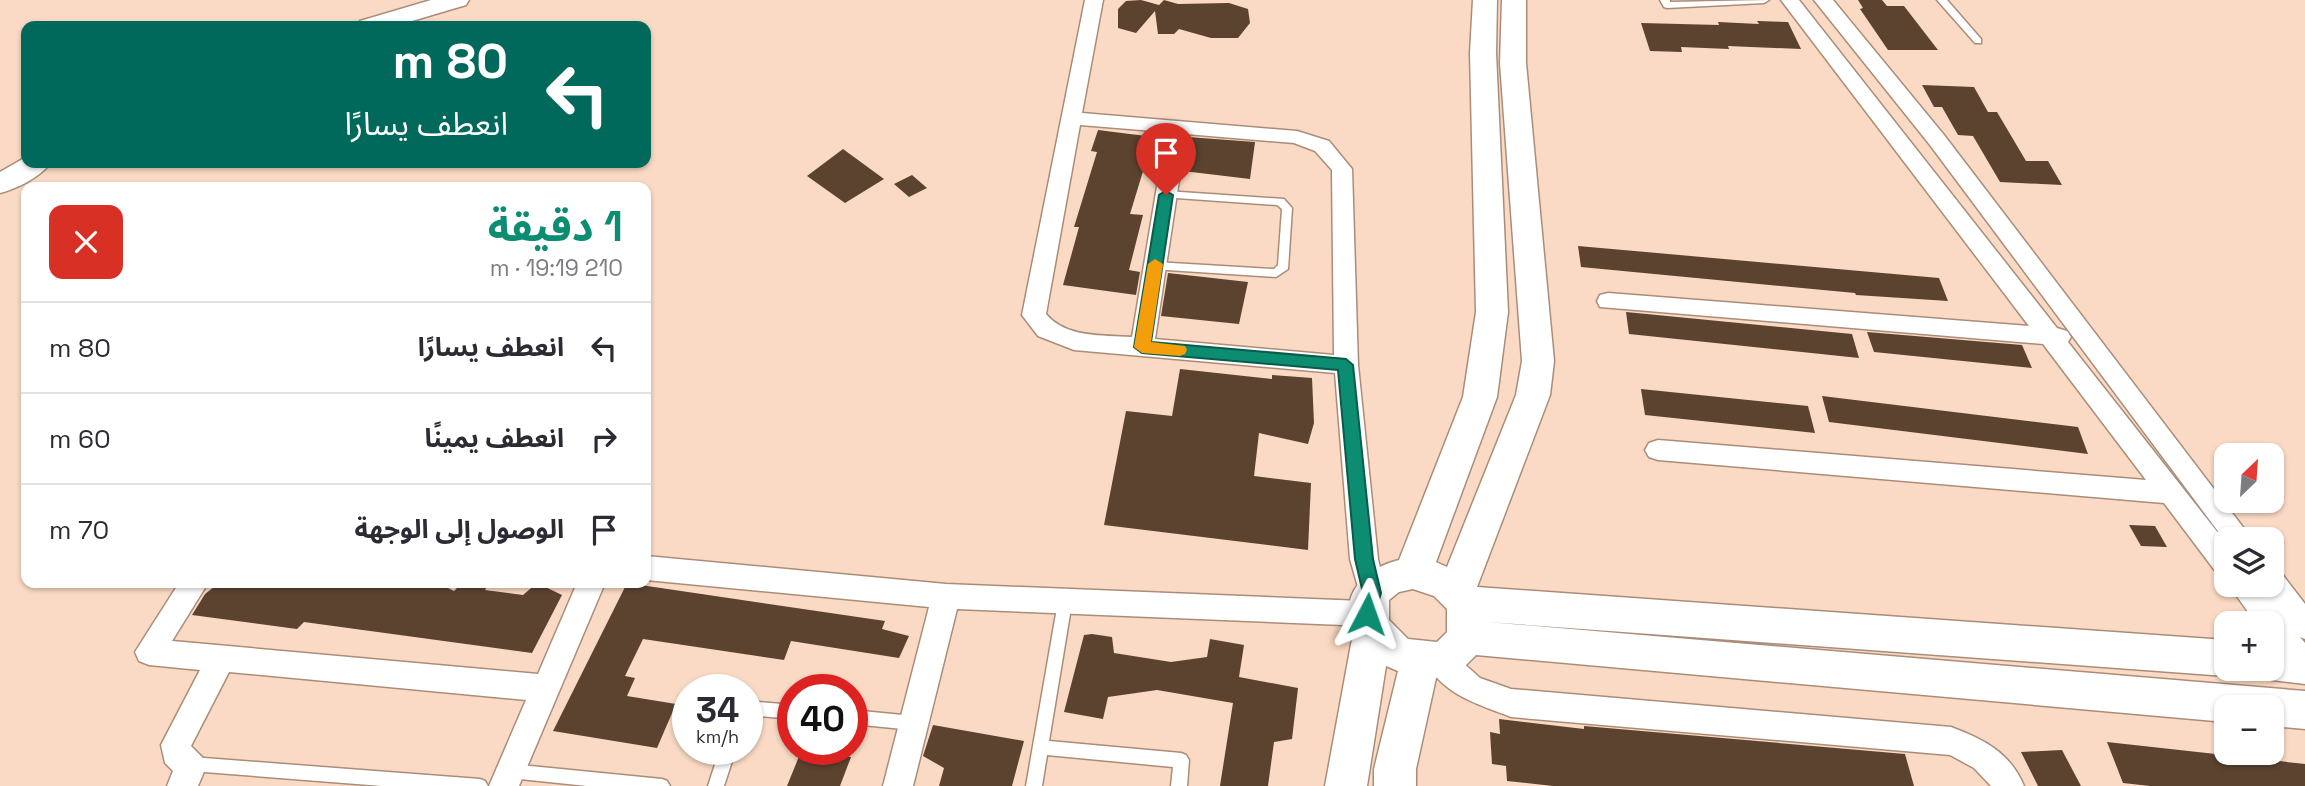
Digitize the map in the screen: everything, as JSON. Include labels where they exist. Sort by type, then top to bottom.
[{"type":"street","points":[[386,21],[457,0]]},
{"type":"street","points":[[1094,0],[1034,315],[1046,330],[1074,341],[1346,365]]},
{"type":"street","points":[[1413,573],[1480,397],[1492,312],[1483,53],[1485,0]]},
{"type":"street","points":[[1395,786],[1395,769],[1449,631],[1532,395],[1538,361],[1513,63],[1514,0]]},
{"type":"street","points":[[1790,0],[2214,549]]},
{"type":"street","points":[[1823,0],[1937,140],[2230,527]]},
{"type":"street","points":[[1072,118],[1297,137],[1322,146],[1342,169],[1346,365],[1370,612],[1346,786]]},
{"type":"street","points":[[1142,347],[1177,127]]},
{"type":"street","points":[[0,184],[27,168]]},
{"type":"street","points":[[1608,301],[2088,340]]},
{"type":"street","points":[[1658,450],[2171,493]]},
{"type":"street","points":[[651,568],[946,596],[1370,612]]},
{"type":"street","points":[[1370,612],[1388,577],[1413,573],[1436,578],[1449,631],[1470,688],[1511,703],[1951,741],[1984,757],[1999,769],[2009,786]]},
{"type":"street","points":[[191,588],[149,652],[547,688]]},
{"type":"street","points":[[507,779],[589,588]]},
{"type":"street","points":[[898,786],[946,596]]},
{"type":"street","points":[[2252,597],[2305,665]]},
{"type":"street","points":[[2283,597],[2305,626]]},
{"type":"street","points":[[1370,612],[1384,645],[1401,656],[1449,631],[2214,658]]},
{"type":"street","points":[[1449,631],[2305,710]]},
{"type":"street","points":[[186,775],[176,753],[176,745],[221,658]]},
{"type":"street","points":[[2284,663],[2305,665]]},
{"type":"lane","points":[[1665,0],[1667,5],[1764,0]]},
{"type":"lane","points":[[1942,0],[1978,41]]},
{"type":"lane","points":[[1155,266],[1276,273],[1284,266],[1287,208],[1280,202],[1166,195]]},
{"type":"lane","points":[[1034,786],[1065,602]]},
{"type":"lane","points":[[868,719],[913,723]]},
{"type":"lane","points":[[1040,747],[1181,760],[1179,786]]},
{"type":"lane","points":[[716,786],[723,765]]},
{"type":"lane","points":[[186,775],[480,786]]},
{"type":"lane","points":[[507,779],[662,786]]},
{"type":"building","points":[[1141,0],[1159,5],[1164,0],[1178,4],[1229,3],[1248,9],[1250,23],[1238,38],[1211,38],[1179,29],[1174,34],[1158,34],[1155,11],[1136,33],[1118,28],[1118,9],[1126,1]]},
{"type":"building","points":[[1858,0],[1882,0],[1887,6],[1904,6],[1938,50],[1888,50],[1860,9],[1863,8]]},
{"type":"building","points":[[1757,21],[1788,22],[1801,49],[1728,46],[1729,49],[1681,47],[1682,52],[1650,51],[1641,23],[1759,24]]},
{"type":"building","points":[[1922,85],[1974,87],[1988,112],[1997,112],[2026,161],[2048,161],[2062,185],[2000,182],[1973,136],[1958,135],[1942,107],[1934,107]]},
{"type":"building","points":[[1098,130],[1162,138],[1157,169],[1144,168],[1130,214],[1143,215],[1129,270],[1140,272],[1136,295],[1063,285],[1079,227],[1074,227],[1097,152],[1091,151]]},
{"type":"building","points":[[1188,137],[1255,142],[1250,179],[1183,171]]},
{"type":"building","points":[[843,149],[884,179],[845,203],[807,176]]},
{"type":"building","points":[[912,175],[927,188],[909,197],[894,184]]},
{"type":"building","points":[[1578,246],[1939,278],[1948,301],[1856,295],[1581,267]]},
{"type":"building","points":[[1168,273],[1248,282],[1239,324],[1161,316]]},
{"type":"building","points":[[1626,312],[1852,334],[1859,358],[1629,334]]},
{"type":"building","points":[[1867,332],[2022,345],[2032,368],[1874,352]]},
{"type":"building","points":[[1180,369],[1272,379],[1272,375],[1312,378],[1314,423],[1308,444],[1259,433],[1254,476],[1311,483],[1308,550],[1104,525],[1126,411],[1172,416]]},
{"type":"building","points":[[1641,389],[1808,406],[1815,433],[1645,415]]},
{"type":"building","points":[[1822,396],[2078,427],[2088,454],[1829,422]]},
{"type":"building","points":[[2129,525],[2155,526],[2167,547],[2141,546]]},
{"type":"building","points":[[651,587],[885,621],[882,629],[909,636],[899,658],[791,641],[784,660],[643,639],[625,676],[635,678],[627,696],[672,703],[672,713],[657,748],[553,731],[624,588]]},
{"type":"building","points":[[213,588],[448,588],[454,591],[457,588],[486,588],[485,590],[523,595],[531,588],[547,588],[562,595],[532,653],[304,622],[297,629],[192,615],[205,594]]},
{"type":"building","points":[[1084,635],[1112,637],[1114,653],[1171,662],[1207,657],[1210,639],[1244,645],[1239,677],[1298,688],[1292,739],[1274,742],[1268,786],[1220,786],[1233,703],[1157,690],[1108,697],[1103,719],[1064,712]]},
{"type":"building","points":[[1499,719],[1584,729],[1584,726],[1905,754],[1914,786],[1553,786],[1507,781],[1506,766],[1492,764],[1490,732],[1500,734]]},
{"type":"building","points":[[933,725],[1024,741],[1012,786],[939,786],[944,768],[923,756]]},
{"type":"building","points":[[2107,742],[2214,754],[2214,765],[2284,765],[2284,762],[2305,764],[2305,786],[2150,786],[2123,783]]},
{"type":"building","points":[[2062,750],[2081,786],[2038,786],[2021,752]]},
{"type":"building","points":[[796,765],[848,765],[840,786],[787,786]]},
{"type":"slow traffic","points":[[1155,264],[1142,347],[1180,350]]},
{"type":"route","points":[[1166,195],[1142,347],[1346,365],[1364,559],[1372,593],[1367,614]]}]
